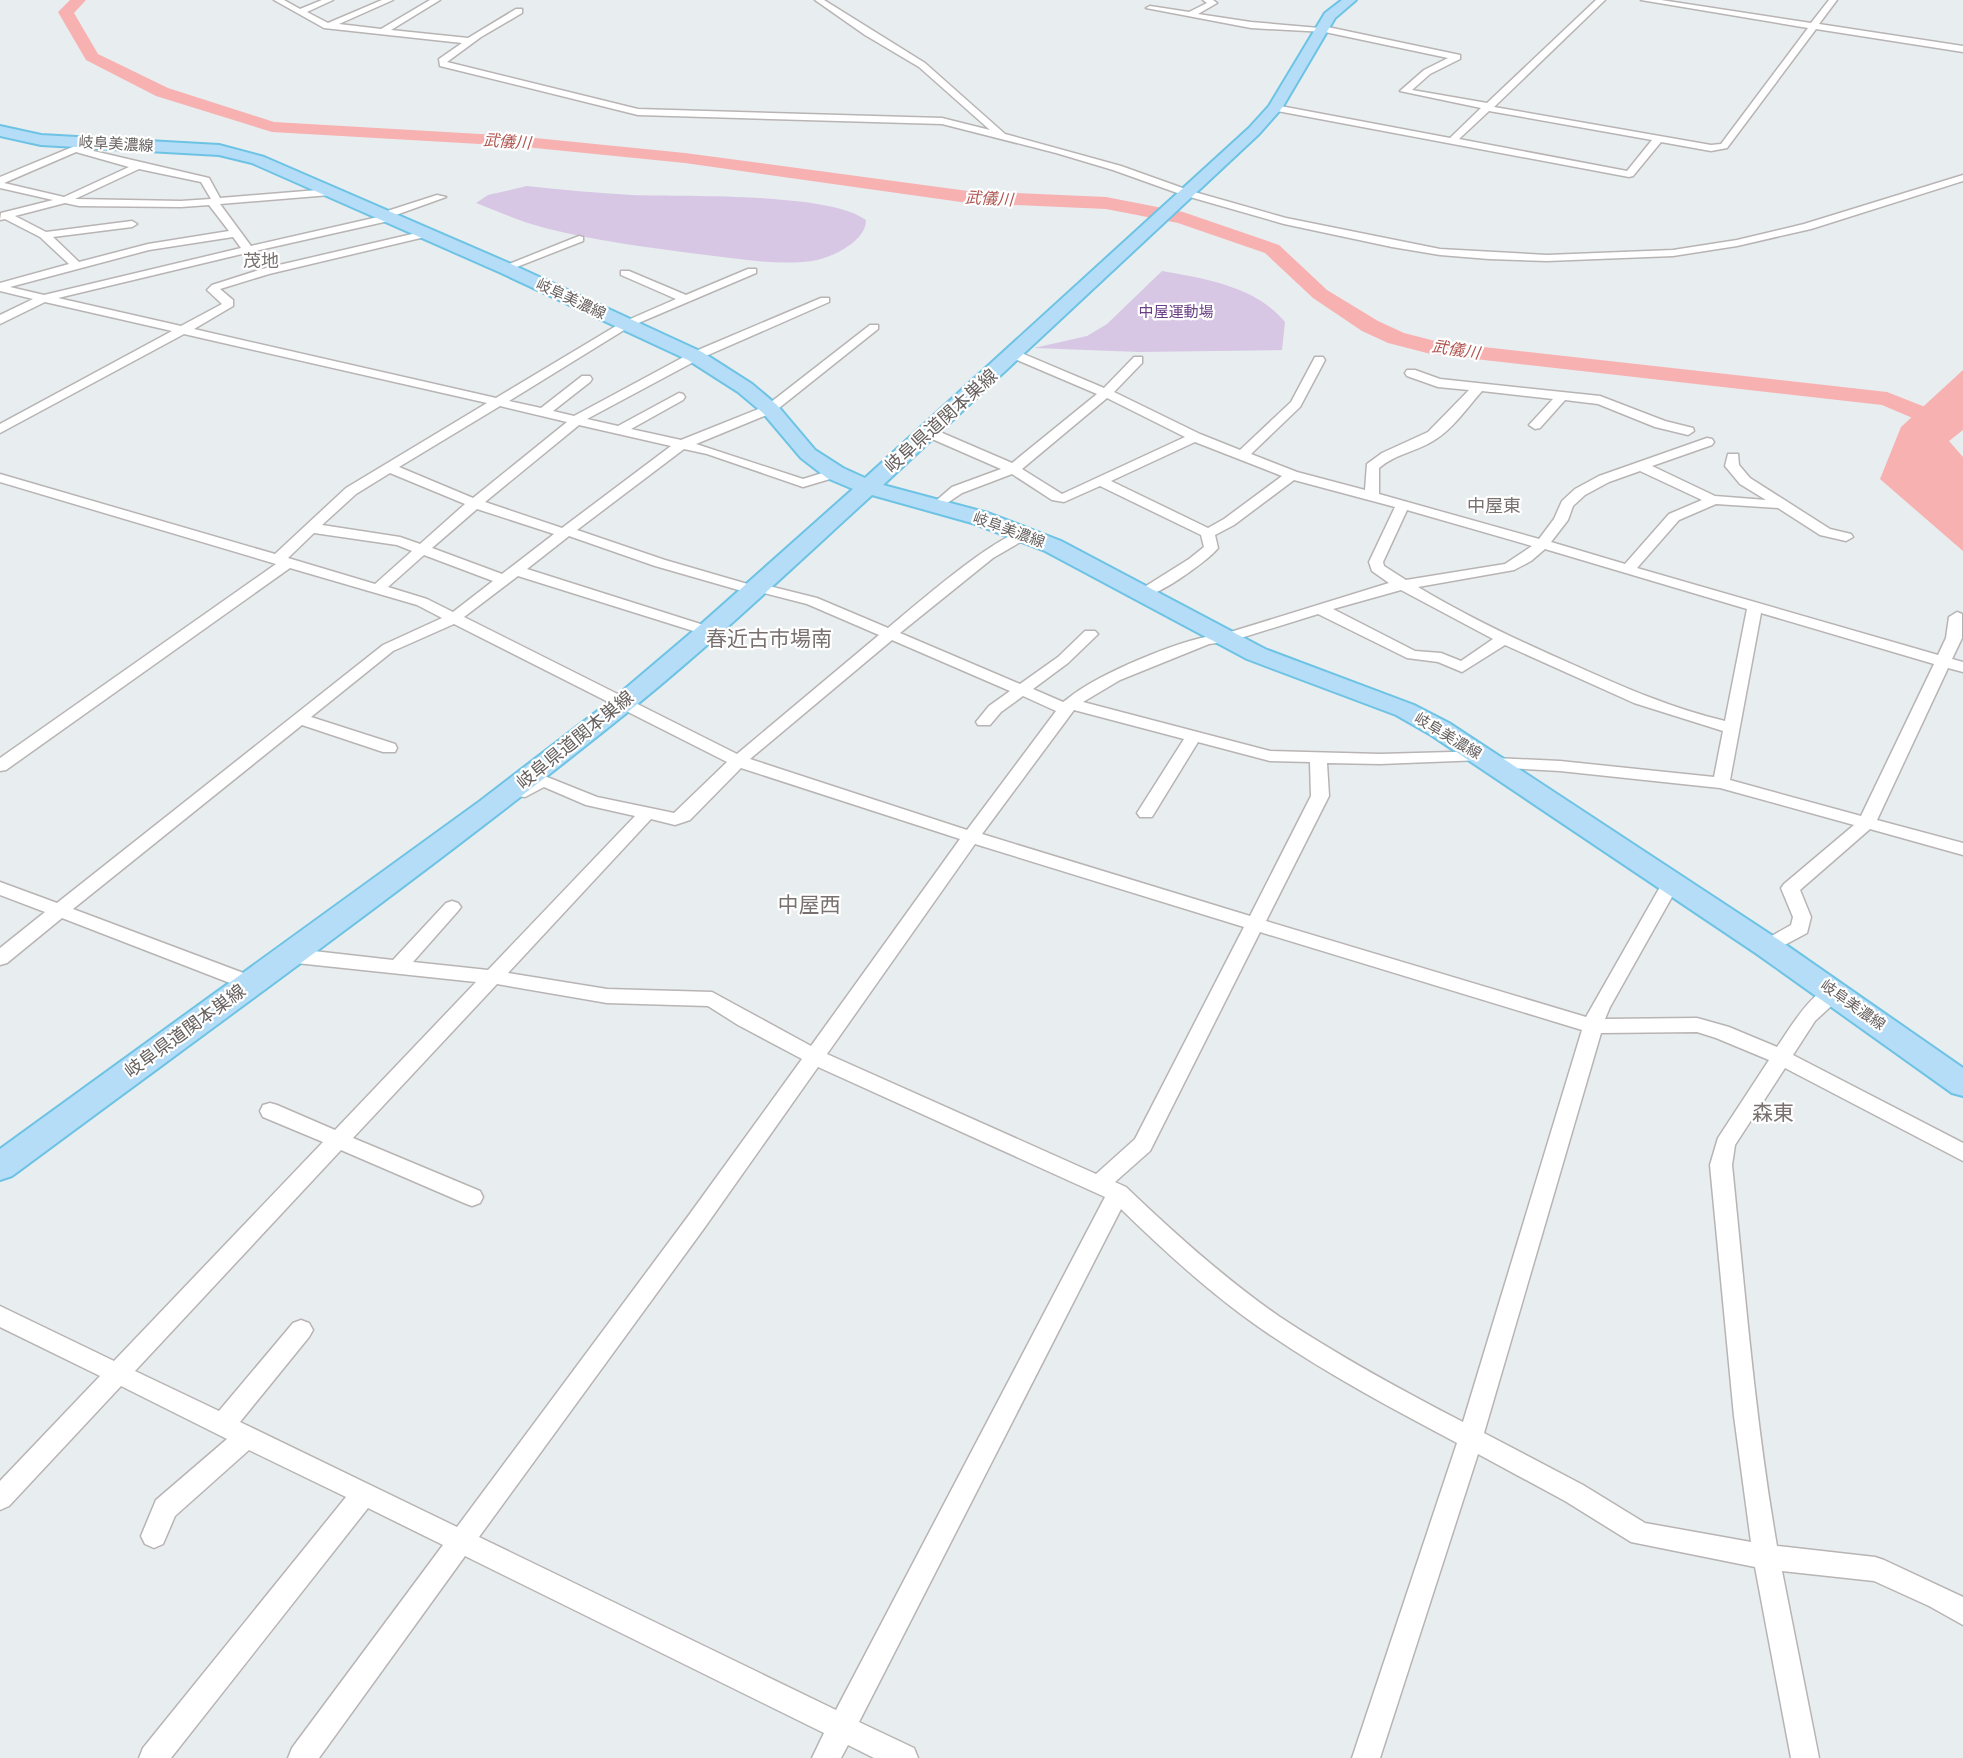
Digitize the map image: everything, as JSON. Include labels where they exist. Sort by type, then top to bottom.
[{"type":"main road","points":[[1184,196],[1275,108],[1330,16],[1350,0]]},
{"type":"main road","name":"岐阜美濃線","points":[[2,133],[82,146],[190,148],[241,154],[270,164],[505,268],[695,356],[721,371],[770,409],[808,454],[835,473],[868,487],[980,518],[1053,546],[1226,638],[1289,668],[1405,710],[1488,759],[1834,992],[1953,1065],[1963,1084]]},
{"type":"main road","name":"岐阜県道関本巣線","points":[[0,1167],[512,790],[622,704],[708,632],[1184,196]]},
{"type":"street","points":[[278,0],[328,25],[471,41]]},
{"type":"street","points":[[300,12],[330,0]]},
{"type":"street","points":[[328,25],[388,0]]},
{"type":"street","points":[[383,31],[436,0]]},
{"type":"street","points":[[819,0],[922,65],[1001,135]]},
{"type":"street","points":[[1191,14],[1213,3],[1207,0]]},
{"type":"street","points":[[1452,141],[1601,0]]},
{"type":"street","points":[[1645,0],[1963,49]]},
{"type":"street","points":[[1150,8],[1251,25],[1323,30],[1457,57],[1426,72],[1405,91],[1711,148],[1724,146],[1833,0]]},
{"type":"street","points":[[519,11],[442,61],[443,64],[627,111],[659,114],[923,119],[955,123],[983,133],[1001,135],[1117,168],[1184,196],[1284,221],[1440,252],[1547,258],[1673,253],[1737,243],[1807,227],[1963,178]]},
{"type":"street","points":[[1275,108],[1629,174],[1658,139]]},
{"type":"street","points":[[0,183],[82,146],[138,166],[205,180],[216,199],[214,205],[266,271]]},
{"type":"street","points":[[3,216],[65,200],[138,166]]},
{"type":"street","points":[[0,183],[79,203],[214,202],[330,192]]},
{"type":"street","points":[[0,320],[44,298],[116,279],[386,217],[441,197]]},
{"type":"street","points":[[130,204],[128,212],[132,224],[137,228],[148,247]]},
{"type":"street","points":[[3,216],[44,235],[76,265]]},
{"type":"street","points":[[44,235],[132,224]]},
{"type":"street","points":[[0,287],[148,247],[236,234]]},
{"type":"street","points":[[0,429],[227,306],[229,302],[213,290],[216,287],[266,271],[425,234]]},
{"type":"street","points":[[505,268],[579,239]]},
{"type":"street","points":[[135,251],[149,273]]},
{"type":"street","points":[[0,766],[282,561],[310,528],[351,492],[625,324],[752,271]]},
{"type":"street","points":[[625,273],[686,299]]},
{"type":"street","points":[[0,287],[683,444],[711,451],[803,483],[835,473]]},
{"type":"street","points":[[378,589],[474,503],[546,447],[575,420],[695,356],[825,300]]},
{"type":"street","points":[[0,958],[388,648],[454,618],[666,454],[683,444],[770,409],[874,327]]},
{"type":"street","points":[[1014,354],[1106,393],[1195,437],[1292,475],[1372,495],[1963,666]]},
{"type":"street","points":[[937,506],[957,490],[1014,469],[1106,393],[1138,360]]},
{"type":"street","points":[[1243,455],[1296,404],[1318,360]]},
{"type":"street","points":[[1411,373],[1438,383],[1563,396],[1614,404],[1660,424],[1688,432]]},
{"type":"street","points":[[543,413],[586,379]]},
{"type":"street","points":[[1372,495],[1372,467],[1394,451],[1416,444],[1433,435],[1478,388]]},
{"type":"street","points":[[1535,425],[1563,396]]},
{"type":"street","points":[[620,430],[679,397]]},
{"type":"street","points":[[928,432],[1014,469],[1057,497],[1064,498],[1195,437]]},
{"type":"street","points":[[302,1758],[462,1542],[1068,706],[1114,677],[1206,640],[1226,638],[1322,610],[1389,587],[1502,569],[1526,558],[1542,544],[1561,520],[1567,504],[1580,492],[1604,479],[1707,442]]},
{"type":"street","points":[[1733,458],[1732,466],[1744,481],[1824,532],[1846,537]]},
{"type":"street","points":[[1641,466],[1713,500]]},
{"type":"street","points":[[389,468],[474,503],[660,563],[813,601],[1023,690],[1068,706],[1270,756],[1488,759],[1721,783],[1963,849]]},
{"type":"street","points":[[1208,534],[1229,522],[1292,475]]},
{"type":"street","points":[[0,478],[423,603],[738,761],[971,837],[1593,1026],[1697,1025],[1722,1032],[1783,1058],[1963,1153]]},
{"type":"street","points":[[1102,482],[1208,534]]},
{"type":"street","points":[[1628,570],[1674,517],[1713,500],[1725,498],[1771,506],[1780,504]]},
{"type":"street","points":[[1403,504],[1376,562],[1377,568],[1404,586],[1504,639],[1631,698],[1682,716],[1732,728]]},
{"type":"street","points":[[310,528],[400,541],[708,632]]},
{"type":"street","points":[[512,790],[525,792],[542,780],[592,801],[675,819],[684,816],[738,761],[975,564],[1024,534]]},
{"type":"street","points":[[1143,594],[1194,562],[1211,548],[1208,534]]},
{"type":"street","points":[[1721,783],[1755,607]]},
{"type":"street","points":[[1322,610],[1412,655],[1441,658],[1462,667],[1504,639]]},
{"type":"street","points":[[1768,947],[1800,928],[1802,917],[1791,888],[1866,824],[1944,661],[1954,638],[1958,617]]},
{"type":"street","points":[[984,722],[995,709],[1063,660],[1090,634]]},
{"type":"street","points":[[300,719],[389,748]]},
{"type":"street","points":[[1146,813],[1194,736]]},
{"type":"street","points":[[826,1758],[1109,1188],[1143,1145],[1320,796],[1318,756]]},
{"type":"street","points":[[0,1498],[647,813]]},
{"type":"street","points":[[1366,1758],[1470,1440],[1593,1026],[1611,988],[1666,891],[1674,884]]},
{"type":"street","points":[[0,888],[250,983]]},
{"type":"street","points":[[399,965],[452,907]]},
{"type":"street","points":[[287,955],[399,965],[493,977],[608,996],[712,999],[745,1020],[815,1057],[1109,1188],[1175,1247],[1271,1323],[1383,1392],[1574,1493],[1640,1534],[1766,1557],[1875,1569],[1938,1597],[1963,1612]]},
{"type":"street","points":[[1805,1758],[1766,1557],[1745,1408],[1721,1165],[1725,1144],[1783,1058],[1808,1016],[1834,992]]},
{"type":"street","points":[[270,1111],[472,1197]]},
{"type":"street","points":[[0,1316],[904,1758]]},
{"type":"street","points":[[223,1425],[301,1330]]},
{"type":"street","points":[[154,1536],[165,1508],[246,1436]]},
{"type":"street","points":[[153,1758],[364,1494]]},
{"type":"green space","points":[[527,186],[632,195],[789,200],[847,211],[866,220],[864,228],[854,242],[837,253],[812,261],[769,262],[583,237],[527,223],[476,203],[488,195]]},
{"type":"green space","name":"中屋運動場","points":[[1162,271],[1229,286],[1259,300],[1285,322],[1282,350],[1139,352],[1034,348],[1087,336],[1107,324]]},
{"type":"shaded area","points":[[1963,370],[1963,430],[1949,441],[1963,457],[1963,551],[1880,479],[1901,427]]},
{"type":"waterway","name":"武儀川","points":[[79,0],[66,12],[92,57],[162,92],[272,127],[515,141],[685,158],[968,197],[1106,203],[1183,218],[1272,249],[1320,294],[1370,326],[1396,338],[1439,349],[1887,399],[1930,417]]},
{"type":"district","name":"茂地","points":[[261,261]]},
{"type":"district","name":"中屋東","points":[[1494,506]]},
{"type":"district","name":"春近古市場南","points":[[769,639]]},
{"type":"district","name":"中屋西","points":[[809,905]]},
{"type":"district","name":"森東","points":[[1773,1113]]}]
